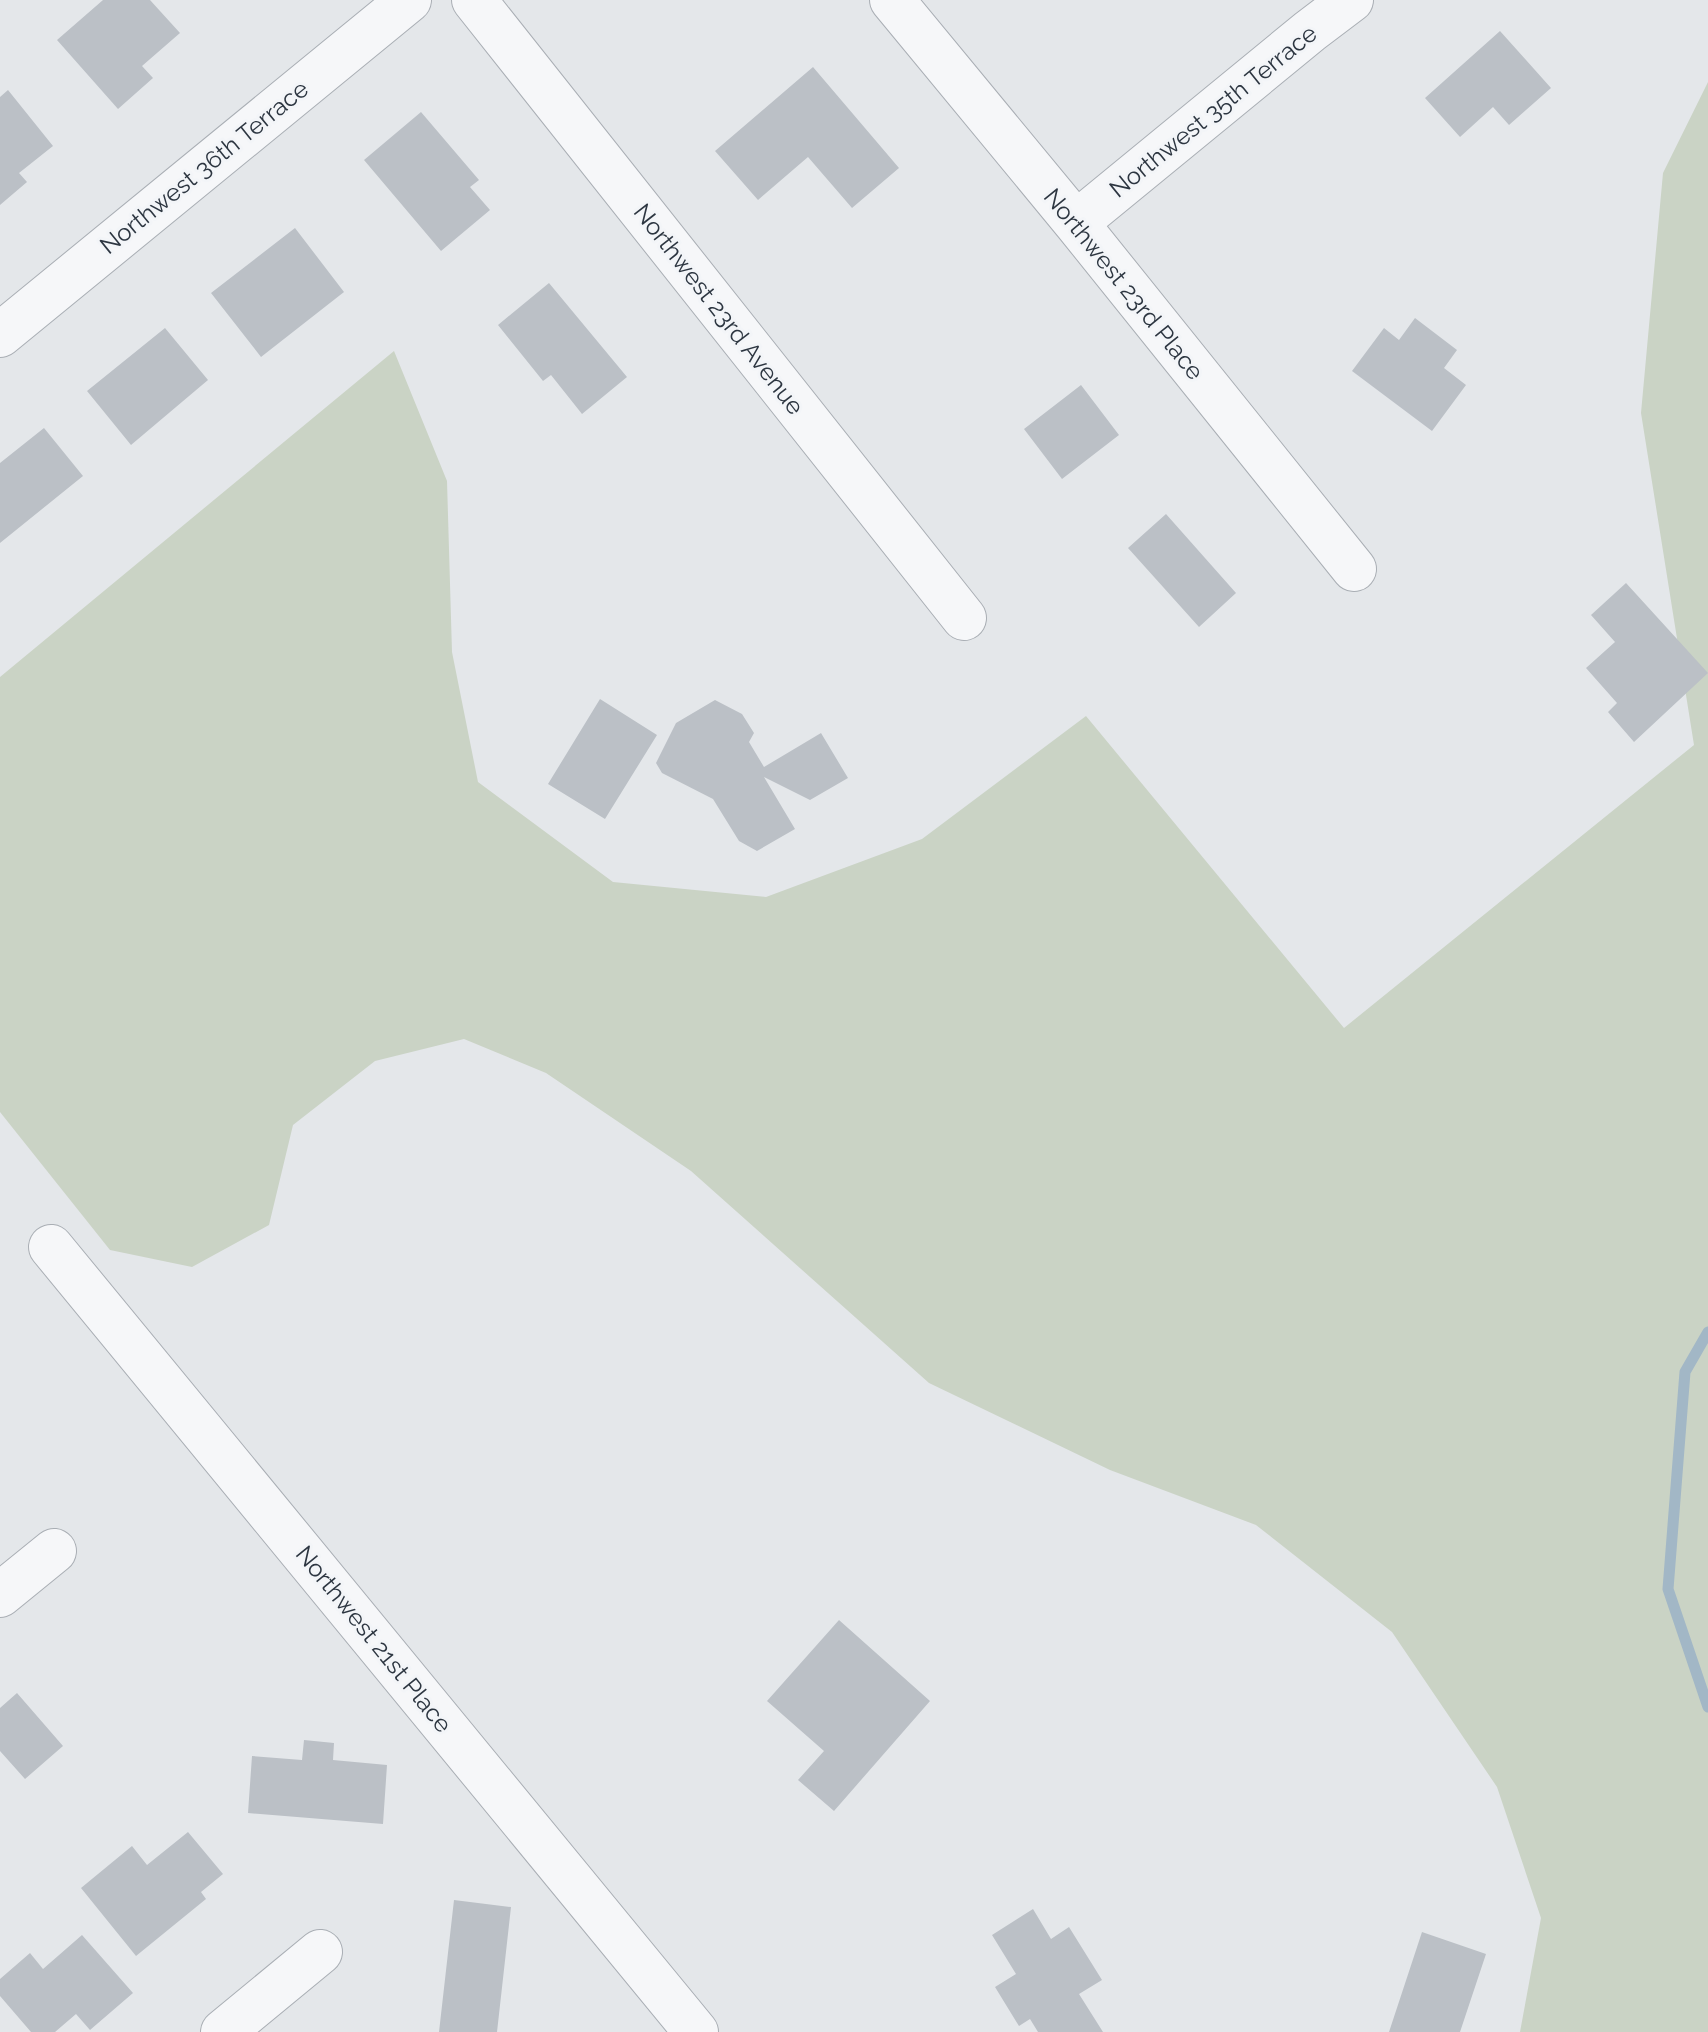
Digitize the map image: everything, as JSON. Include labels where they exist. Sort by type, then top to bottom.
[{"type":"street","name":"Northwest 36th Terrace","points":[[0,335],[409,0]]},
{"type":"street","name":"Northwest 23rd Avenue","points":[[474,0],[964,618]]},
{"type":"street","name":"Northwest 23rd Place","points":[[892,0],[1354,569]]},
{"type":"street","name":"Northwest 35th Terrace","points":[[1076,223],[1351,0]]},
{"type":"street","name":"Northwest 21st Place","points":[[51,1247],[696,2032]]},
{"type":"street","points":[[0,1595],[54,1551]]},
{"type":"street","points":[[223,2032],[320,1952]]},
{"type":"green space","points":[[1708,82],[1708,2032],[1520,2032],[1541,1918],[1497,1787],[1392,1632],[1256,1525],[1110,1470],[929,1383],[691,1171],[546,1073],[464,1039],[375,1061],[293,1125],[269,1225],[192,1267],[110,1250],[0,1112],[0,677],[394,351],[447,481],[452,652],[478,782],[613,882],[766,897],[922,839],[1086,716],[1344,1028],[1694,745],[1641,413],[1663,173]]},
{"type":"building","points":[[103,0],[150,0],[180,33],[142,66],[153,78],[118,109],[57,40]]},
{"type":"building","points":[[1500,31],[1551,88],[1509,125],[1493,107],[1460,137],[1425,98]]},
{"type":"building","points":[[813,67],[899,168],[852,208],[808,157],[758,200],[715,151]]},
{"type":"building","points":[[8,90],[53,146],[19,173],[27,182],[0,205],[0,97]]},
{"type":"building","points":[[421,112],[479,180],[470,187],[490,210],[441,251],[364,160]]},
{"type":"building","points":[[295,228],[344,292],[261,357],[211,293]]},
{"type":"building","points":[[549,283],[627,377],[582,414],[551,375],[543,381],[498,325]]},
{"type":"building","points":[[1415,318],[1457,350],[1444,368],[1466,385],[1432,431],[1352,371],[1384,328],[1399,340]]},
{"type":"building","points":[[165,328],[208,380],[131,445],[87,391]]},
{"type":"building","points":[[1081,385],[1119,435],[1062,479],[1024,429]]},
{"type":"building","points":[[44,428],[83,476],[0,543],[0,463]]},
{"type":"building","points":[[1166,514],[1236,593],[1199,627],[1128,548]]},
{"type":"building","points":[[1626,583],[1708,673],[1634,742],[1608,712],[1617,703],[1586,668],[1615,642],[1591,615]]},
{"type":"building","points":[[600,699],[657,735],[605,819],[548,784]]},
{"type":"building","points":[[715,700],[742,714],[754,733],[749,742],[764,767],[821,733],[848,778],[810,800],[764,777],[795,829],[757,851],[739,841],[713,799],[662,773],[656,763],[676,723]]},
{"type":"building","points":[[839,1620],[930,1701],[834,1811],[798,1780],[824,1751],[767,1701]]},
{"type":"building","points":[[17,1693],[63,1746],[25,1779],[0,1751],[0,1708]]},
{"type":"building","points":[[304,1740],[334,1743],[333,1760],[387,1765],[383,1824],[248,1813],[252,1756],[302,1760]]},
{"type":"building","points":[[188,1832],[223,1874],[201,1892],[206,1899],[136,1956],[81,1888],[132,1846],[147,1865]]},
{"type":"building","points":[[454,1900],[511,1907],[497,2032],[439,2032]]},
{"type":"building","points":[[1033,1909],[1051,1939],[1069,1927],[1102,1980],[1079,1994],[1103,2032],[1038,2032],[1030,2019],[1019,2026],[995,1987],[1016,1974],[992,1935]]},
{"type":"building","points":[[1422,1932],[1486,1954],[1460,2032],[1389,2032]]},
{"type":"building","points":[[82,1935],[133,1993],[90,2030],[76,2014],[55,2032],[31,2032],[0,1996],[0,1979],[30,1953],[43,1969]]},
{"type":"waterway","points":[[1708,1332],[1685,1372],[1668,1589],[1708,1707]]}]
